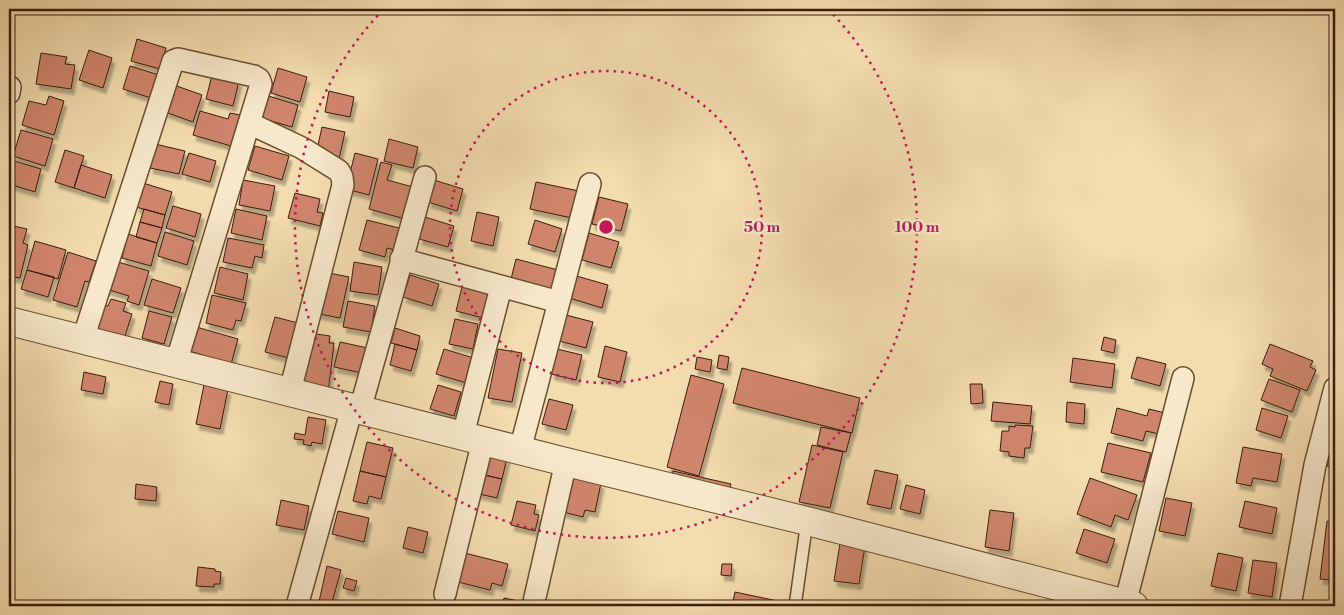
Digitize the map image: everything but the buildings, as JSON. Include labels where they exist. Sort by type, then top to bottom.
[{"type":"street","points":[[83,339],[173,61],[178,59],[254,76],[259,79],[261,84],[176,364]]},
{"type":"street","points":[[249,123],[302,148],[338,171],[342,177],[343,185],[290,392]]},
{"type":"street","points":[[297,606],[425,176]]},
{"type":"street","points":[[520,450],[590,184]]},
{"type":"street","points":[[401,259],[559,302]]},
{"type":"street","points":[[445,594],[502,287]]},
{"type":"street","points":[[9,321],[807,521],[1130,605],[1183,378]]},
{"type":"street","points":[[1290,606],[1315,465],[1335,388]]},
{"type":"street","points":[[533,606],[566,462]]},
{"type":"lane","points":[[795,606],[807,521]]}]
